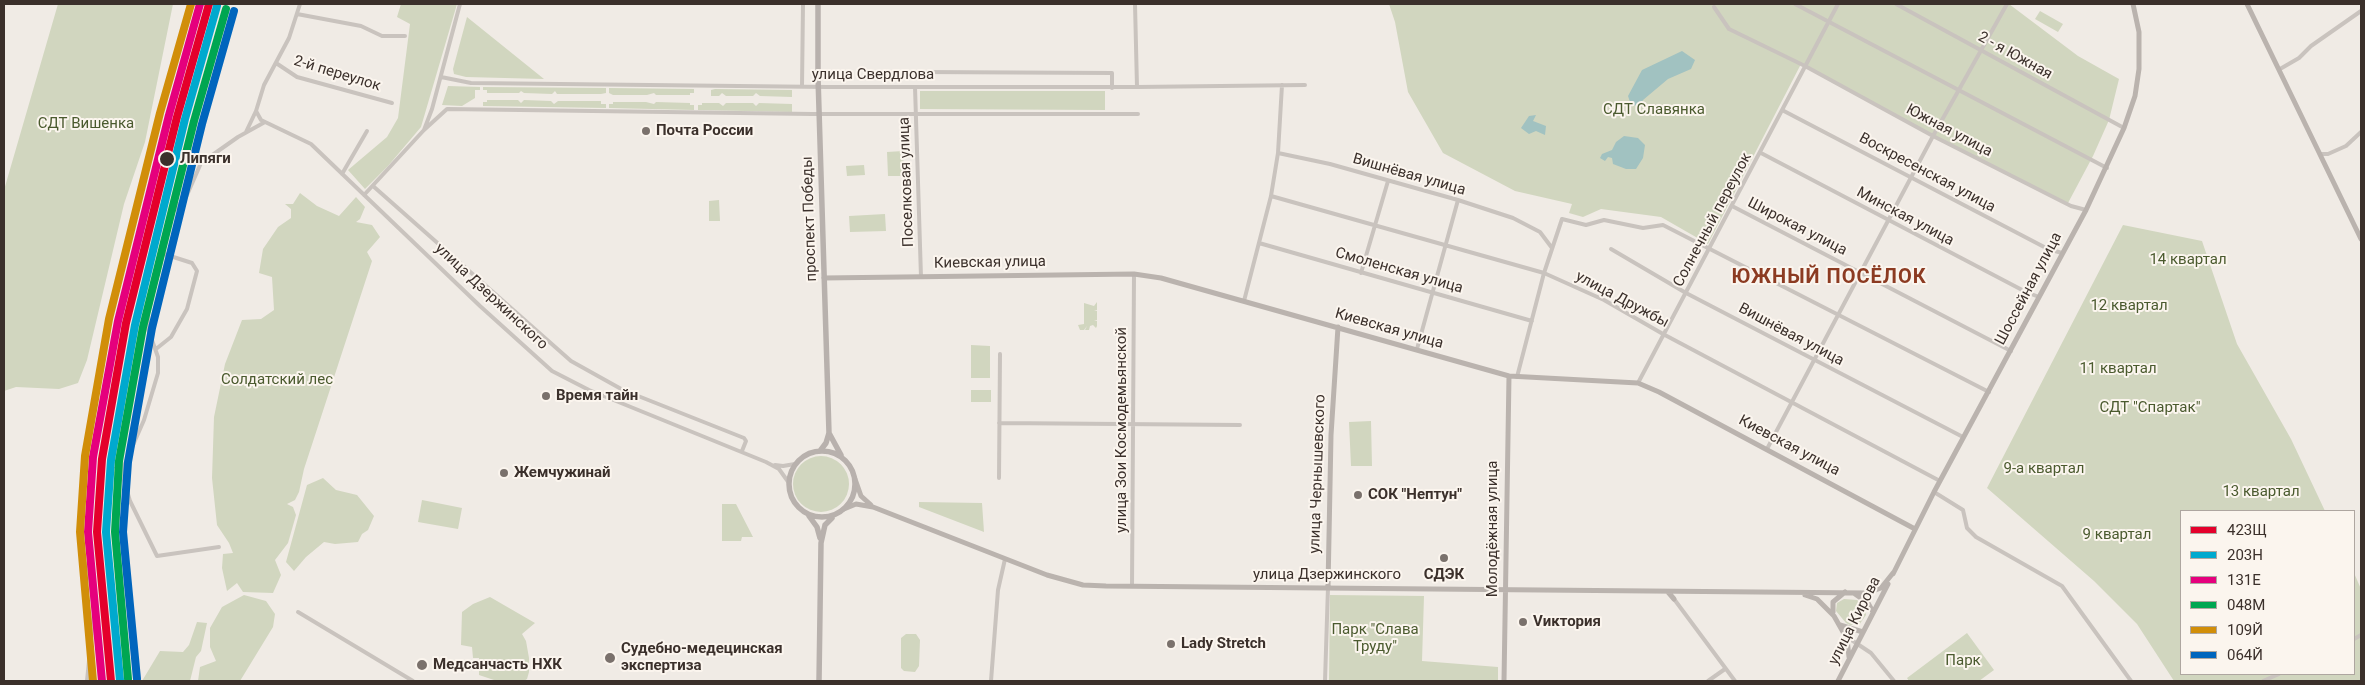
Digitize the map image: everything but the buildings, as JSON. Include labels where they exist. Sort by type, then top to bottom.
[{"type":"main road","name":"проспект Победы","points":[[818,4],[818,87],[830,433],[842,457]]},
{"type":"main road","name":"Шоссейная улица","points":[[1893,572],[1963,437],[2086,210],[2124,128],[2135,96],[2139,69],[2139,32],[2133,4]]},
{"type":"main road","points":[[2247,4],[2361,239]]},
{"type":"main road","name":"Киевская улица","points":[[824,278],[1134,274],[1161,278],[1508,376],[1638,384],[1659,392],[1915,529]]},
{"type":"main road","name":"улица Чернышевского","points":[[1328,587],[1331,435],[1338,327]]},
{"type":"main road","name":"Молодёжная улица","points":[[1504,681],[1508,376]]},
{"type":"main road","points":[[820,451],[830,433]]},
{"type":"main road","points":[[821,543],[817,527],[792,497],[789,483],[795,464],[805,455],[820,451],[842,457],[849,464],[861,496],[873,507]]},
{"type":"main road","points":[[819,681],[821,543],[826,522],[842,510],[852,499],[855,479]]},
{"type":"main road","name":"улица Дзержинского","points":[[842,510],[856,504],[873,507],[1047,576],[1077,583],[1132,586],[1846,592]]},
{"type":"main road","points":[[805,513],[820,518],[842,510]]},
{"type":"main road","points":[[1849,660],[1848,646],[1844,634],[1832,609],[1833,602],[1846,592],[1877,591],[1893,572]]},
{"type":"main road","name":"улица Кирова","points":[[1838,681],[1893,572]]},
{"type":"main road","points":[[1668,592],[1674,599]]},
{"type":"main road","points":[[1852,592],[1864,600],[1873,612]]},
{"type":"main road","points":[[1796,593],[1817,599],[1834,616]]},
{"type":"main road","points":[[1838,623],[1851,630],[1863,632]]},
{"type":"street","points":[[246,132],[256,112],[264,85],[289,38],[300,4]]},
{"type":"street","points":[[424,130],[460,4]]},
{"type":"street","points":[[802,86],[803,4]]},
{"type":"street","points":[[1135,4],[1137,88]]},
{"type":"street","points":[[1795,4],[2107,168]]},
{"type":"street","name":"Солнечный переулок","points":[[1638,384],[1838,4]]},
{"type":"street","name":"2 - я Южная","points":[[1896,4],[2124,128]]},
{"type":"street","points":[[1767,449],[1887,221],[2007,4]]},
{"type":"street","name":"Южная улица","points":[[1714,7],[1729,29],[1805,66],[1933,136],[2071,206],[2086,210]]},
{"type":"street","points":[[2280,69],[2299,58],[2311,46],[2361,11]]},
{"type":"street","points":[[297,14],[361,26],[382,36],[405,36]]},
{"type":"street","name":"2-й переулок","points":[[276,64],[297,77],[392,103]]},
{"type":"street","points":[[922,72],[1112,74],[1112,88]]},
{"type":"street","name":"улица Свердлова","points":[[440,77],[471,83],[818,87],[1137,88],[1305,85]]},
{"type":"street","points":[[1244,301],[1271,196],[1278,153],[1282,85]]},
{"type":"street","name":"Поселковая улица","points":[[915,87],[921,277]]},
{"type":"street","points":[[364,195],[424,130],[447,109],[819,114],[1138,114]]},
{"type":"street","name":"Воскресенская улица","points":[[1782,110],[2048,249],[2062,253]]},
{"type":"street","name":"улица Дзержинского","points":[[256,112],[265,122],[302,139],[342,174],[480,306],[552,371],[589,390],[768,463],[779,469],[789,483]]},
{"type":"street","points":[[219,547],[157,556],[136,516],[123,477],[126,458],[151,400],[159,364],[156,349],[148,329],[148,313],[161,252],[173,212],[186,195],[197,168],[206,158],[265,122]]},
{"type":"street","points":[[342,174],[367,130]]},
{"type":"street","points":[[2320,154],[2328,154],[2346,146],[2361,132]]},
{"type":"street","name":"Вишнёвая улица","points":[[1278,153],[1300,156],[1458,200],[1513,218],[1540,232],[1552,248]]},
{"type":"street","name":"Минская улица","points":[[1761,153],[1887,221],[2039,297]]},
{"type":"street","points":[[1361,272],[1373,226],[1388,181]]},
{"type":"street","name":"улица Дзержинского","points":[[373,186],[571,362],[623,390],[744,438],[746,441],[742,451]]},
{"type":"street","name":"улица Дружбы","points":[[1271,196],[1544,273],[1604,300],[1791,403],[1940,481]]},
{"type":"street","points":[[1417,349],[1458,200]]},
{"type":"street","name":"Широкая улица","points":[[1732,206],[2011,351]]},
{"type":"street","points":[[1517,377],[1544,273],[1562,219],[1586,225],[1604,220],[1643,228],[1663,225],[1988,392]]},
{"type":"street","name":"Смоленская улица","points":[[1259,243],[1532,322]]},
{"type":"street","name":"Вишнёвая улица","points":[[1611,249],[1686,293],[1963,437]]},
{"type":"street","points":[[156,349],[170,337],[187,309],[197,271],[192,263],[161,252]]},
{"type":"street","name":"улица Зои Космодемьянской","points":[[1132,586],[1134,274]]},
{"type":"street","points":[[998,478],[1000,354]]},
{"type":"street","points":[[999,423],[1240,425]]},
{"type":"street","name":"улица Дзержинского","points":[[768,463],[784,466],[795,464]]},
{"type":"street","points":[[1934,492],[1963,510],[1968,528],[1976,537],[2062,586],[2131,681]]},
{"type":"street","points":[[991,681],[998,590],[1005,559]]},
{"type":"street","points":[[87,681],[94,610],[88,563]]},
{"type":"street","name":"улица Чернышевского","points":[[1326,681],[1328,587]]},
{"type":"street","points":[[1674,599],[1735,681]]},
{"type":"street","points":[[298,612],[414,681]]},
{"type":"street","points":[[1844,634],[1857,645],[1872,653],[1894,681]]},
{"type":"street","points":[[1708,681],[1725,669]]},
{"type":"street","points":[[2263,681],[2277,675]]},
{"type":"green space","name":"СДТ Вишенка","points":[[58,4],[173,4],[145,142],[124,204],[87,360],[78,383],[59,389],[16,387],[4,391],[4,190]]},
{"type":"green space","points":[[401,4],[457,4],[421,127],[388,166],[365,189],[348,170],[387,137],[398,118],[410,24],[397,17]]},
{"type":"green space","name":"СДТ Славянка","points":[[1389,4],[2009,4],[2078,56],[2119,79],[2109,120],[2093,156],[2068,203],[1933,136],[1801,64],[1708,244],[1661,217],[1601,209],[1583,217],[1569,213],[1572,204],[1515,191],[1443,153],[1408,92],[1395,22]]},
{"type":"green space","points":[[2040,11],[2063,24],[2058,32],[2035,19]]},
{"type":"green space","points":[[467,17],[544,79],[466,77],[454,74],[453,69]]},
{"type":"green space","points":[[448,86],[480,87],[480,90],[475,90],[475,98],[462,106],[442,105]]},
{"type":"green space","points":[[483,87],[606,88],[606,93],[557,94],[555,91],[552,94],[524,93],[521,91],[519,93],[487,93],[487,90],[483,90]]},
{"type":"green space","points":[[609,88],[694,89],[694,93],[690,93],[690,95],[656,95],[654,93],[647,95],[613,95],[609,93]]},
{"type":"green space","points":[[711,90],[792,90],[792,97],[760,96],[756,93],[753,96],[726,96],[722,93],[719,96],[711,96]]},
{"type":"green space","points":[[920,91],[1105,91],[1105,110],[920,109]]},
{"type":"green space","points":[[487,100],[518,100],[521,103],[524,100],[551,101],[554,104],[558,101],[601,101],[601,104],[606,104],[606,108],[483,106],[483,102],[487,102]]},
{"type":"green space","points":[[613,102],[690,103],[690,105],[694,105],[694,110],[609,108],[609,104],[613,104]]},
{"type":"green space","points":[[702,103],[719,103],[723,106],[726,103],[753,103],[756,106],[759,103],[792,104],[792,112],[698,110],[698,105],[702,105]]},
{"type":"green space","points":[[903,151],[904,176],[888,176],[887,152]]},
{"type":"green space","points":[[864,165],[865,175],[847,176],[846,166]]},
{"type":"green space","name":"Солдатский лес","points":[[300,193],[317,206],[339,216],[356,197],[365,207],[360,219],[356,222],[372,225],[380,237],[367,252],[372,261],[304,469],[299,492],[295,500],[287,504],[293,507],[296,515],[288,543],[275,560],[281,575],[273,593],[243,592],[237,583],[227,591],[222,568],[223,554],[233,553],[217,525],[212,478],[214,417],[225,364],[242,320],[261,319],[274,310],[272,277],[259,273],[263,249],[278,227],[291,218],[291,209],[285,204],[293,204]]},
{"type":"green space","points":[[719,200],[720,221],[709,221],[709,201]]},
{"type":"green space","points":[[885,214],[886,231],[850,232],[849,216]]},
{"type":"green space","name":"СДТ \"Спартак\"","points":[[2123,225],[2202,241],[2237,344],[2291,439],[2325,510],[2180,510],[2180,675],[2355,675],[2355,575],[2361,589],[2361,681],[2174,681],[2137,624],[2094,581],[1987,488]]},
{"type":"green space","points":[[1097,302],[1097,310],[1094,311],[1097,311],[1097,320],[1094,320],[1097,321],[1096,328],[1093,325],[1090,326],[1089,330],[1085,330],[1087,326],[1084,330],[1080,330],[1078,325],[1084,324],[1084,303],[1094,306]]},
{"type":"green space","points":[[971,345],[990,346],[990,378],[971,378]]},
{"type":"green space","points":[[971,390],[991,390],[991,402],[971,402]]},
{"type":"green space","points":[[1371,421],[1372,466],[1351,466],[1349,422]]},
{"type":"green space","points":[[815,456],[827,456],[841,464],[849,478],[847,495],[841,504],[827,512],[815,512],[805,507],[798,500],[793,490],[793,478],[798,468],[805,461]]},
{"type":"green space","points":[[323,478],[336,490],[357,495],[374,516],[368,530],[362,534],[358,542],[335,544],[324,542],[306,557],[294,571],[286,562],[307,485]]},
{"type":"green space","points":[[422,500],[462,508],[458,529],[418,522]]},
{"type":"green space","points":[[919,502],[982,503],[984,532],[919,507]]},
{"type":"green space","points":[[722,504],[736,504],[753,537],[742,537],[741,541],[722,541]]},
{"type":"green space","points":[[244,595],[266,601],[275,614],[273,627],[240,681],[198,681],[200,667],[216,661],[210,647],[210,628],[222,607]]},
{"type":"green space","name":"Парк \"Слава Труду\"","points":[[1330,595],[1424,596],[1422,661],[1498,667],[1498,681],[1329,681]]},
{"type":"green space","points":[[490,597],[535,623],[522,634],[526,641],[529,658],[529,672],[527,679],[524,681],[497,681],[479,675],[479,658],[473,658],[472,647],[461,645],[462,612],[473,604]]},
{"type":"green space","points":[[1844,599],[1857,600],[1865,606],[1866,615],[1859,625],[1846,623],[1836,611],[1837,603]]},
{"type":"green space","points":[[197,622],[207,623],[201,651],[196,657],[190,681],[142,681],[160,651],[183,652],[189,645]]},
{"type":"green space","name":"Парк","points":[[1967,633],[1994,670],[1979,681],[1909,681],[1907,678]]},
{"type":"green space","points":[[906,634],[916,634],[920,640],[919,666],[915,672],[904,671],[901,668],[901,638]]},
{"type":"water","points":[[1682,51],[1695,60],[1691,69],[1668,79],[1643,100],[1640,106],[1631,105],[1628,96],[1642,70]]},
{"type":"water","points":[[1536,115],[1533,121],[1546,126],[1545,135],[1536,131],[1529,134],[1521,128],[1529,116]]},
{"type":"water","points":[[1624,136],[1638,138],[1645,145],[1643,158],[1636,169],[1626,169],[1613,164],[1612,158],[1608,157],[1605,161],[1600,158],[1602,154],[1612,150],[1616,142]]},
{"type":"railway","points":[[118,425],[126,386]]},
{"type":"railway","points":[[119,503],[114,463],[120,419]]},
{"type":"transit line","name":"109Й","points":[[93,681],[80,532],[85,456],[109,319],[160,113],[191,4]]},
{"type":"transit line","name":"131Е","points":[[102,681],[88,532],[93,457],[118,321],[169,115],[200,4]]},
{"type":"transit line","name":"423Щ","points":[[111,681],[97,532],[102,459],[126,323],[177,117],[209,4]]},
{"type":"transit line","name":"203Н","points":[[120,680],[106,532],[111,460],[135,325],[185,119],[217,6]]},
{"type":"transit line","name":"048М","points":[[128,679],[115,532],[119,461],[143,327],[194,121],[226,9]]},
{"type":"transit line","name":"064Й","points":[[137,679],[123,532],[128,462],[152,328],[202,124],[234,11]]},
{"type":"place","name":"Почта России","points":[[646,131]]},
{"type":"place","name":"Липяги","points":[[167,159]]},
{"type":"place","name":"Время тайн","points":[[546,396]]},
{"type":"place","name":"Жемчужинай","points":[[504,473]]},
{"type":"place","name":"СОК \"Нептун\"","points":[[1358,495]]},
{"type":"place","name":"СДЭК","points":[[1444,558]]},
{"type":"place","name":"Vиктория","points":[[1523,622]]},
{"type":"place","name":"Lady Stretch","points":[[1171,644]]},
{"type":"place","name":"Судебно-медецинская экспертиза","points":[[610,658]]},
{"type":"place","name":"Медсанчасть НХК","points":[[422,665]]},
{"type":"district","name":"ЮЖНЫЙ ПОСЁЛОК","points":[[1829,278]]},
{"type":"park label","name":"14 квартал","points":[[2188,260]]},
{"type":"park label","name":"12 квартал","points":[[2129,306]]},
{"type":"park label","name":"11 квартал","points":[[2118,369]]},
{"type":"park label","name":"9-а квартал","points":[[2044,469]]},
{"type":"park label","name":"13 квартал","points":[[2261,492]]},
{"type":"park label","name":"9 квартал","points":[[2117,535]]}]
